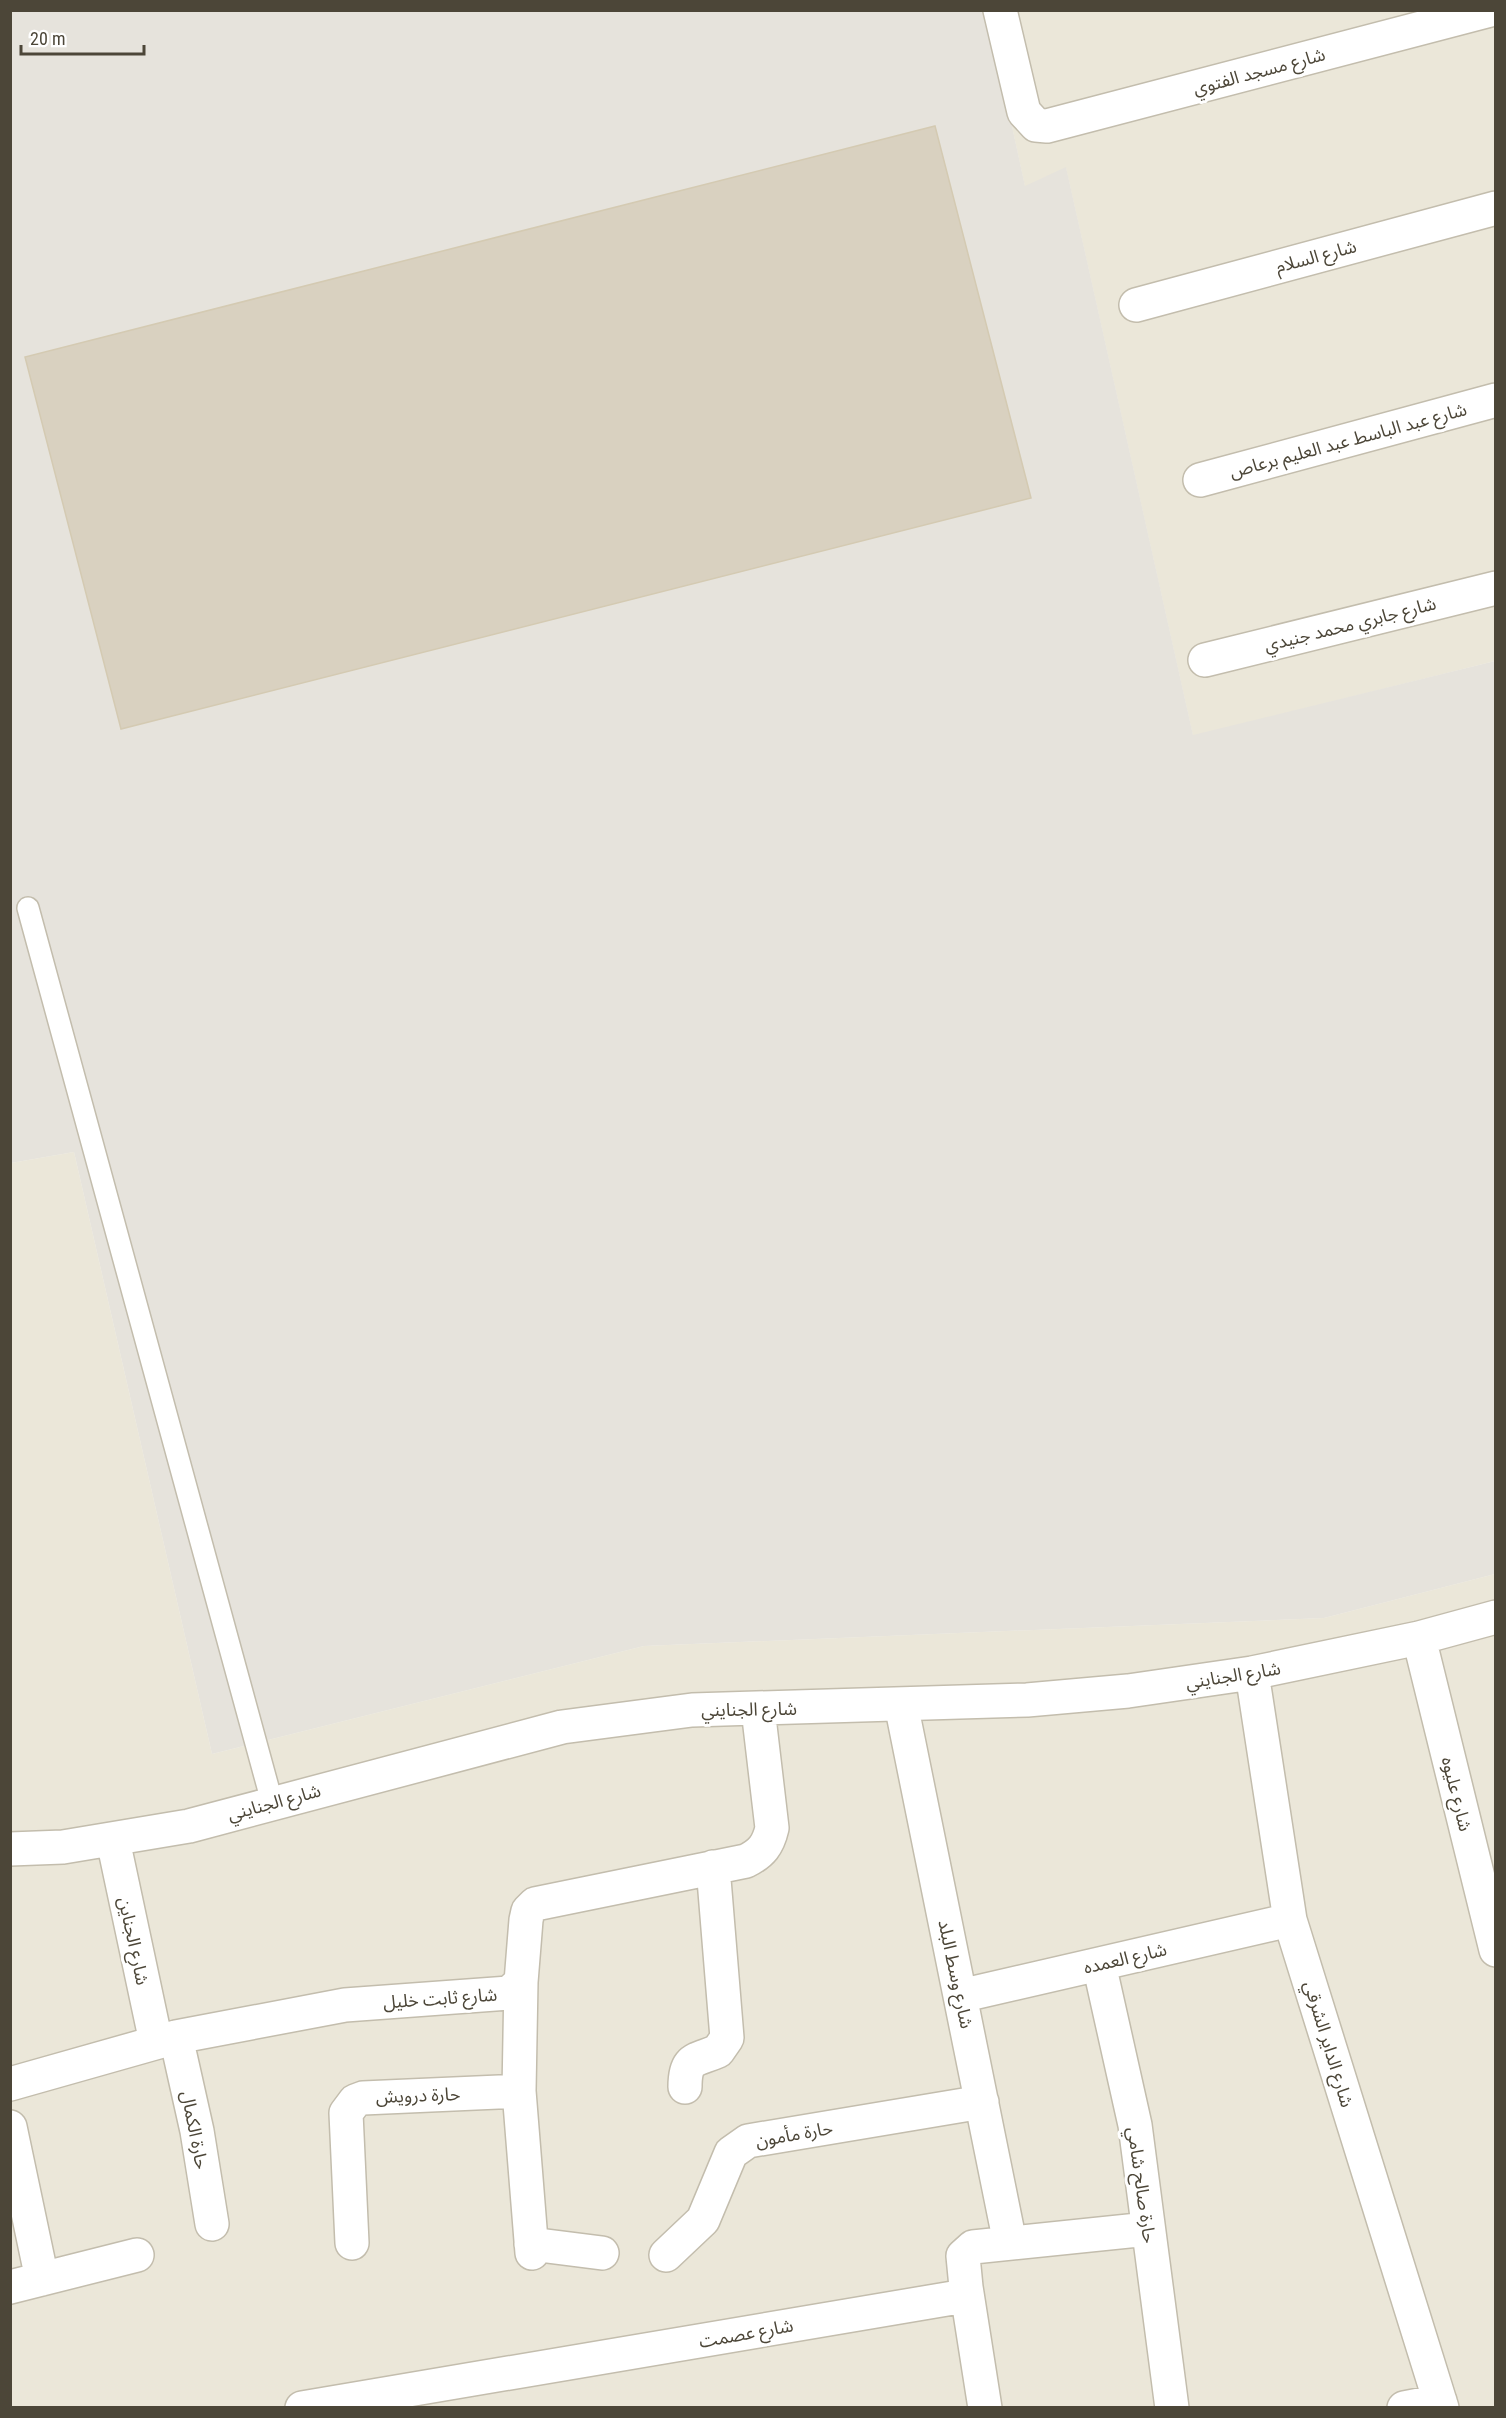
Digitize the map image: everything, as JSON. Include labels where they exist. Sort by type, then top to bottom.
[{"type":"street","name":"شارع مسجد الفتوي","points":[[1000,10],[1024,112],[1036,125],[1047,126],[1490,10]]},
{"type":"street","name":"شارع السلام","points":[[1136,304],[1496,208]]},
{"type":"street","name":"شارع عبد الباسط عبد العليم برعاص","points":[[1200,480],[1496,400]]},
{"type":"street","name":"شارع جابري محمد جنيدي","points":[[1205,660],[1496,588]]},
{"type":"street","name":"شارع الجنايني","points":[[10,1849],[63,1847],[189,1826],[272,1802],[562,1727],[692,1710],[1027,1700],[1106,1694],[1252,1673],[1419,1638],[1496,1617]]},
{"type":"street","name":"شارع عليوه","points":[[1419,1638],[1496,1950]]},
{"type":"street","name":"شارع الداير الشرقي","points":[[1252,1673],[1290,1920],[1441,2404]]},
{"type":"street","name":"شارع وسط البلد","points":[[901,1704],[1011,2243]]},
{"type":"street","name":"شارع ثابت خليل","points":[[10,2085],[166,2039],[345,2005],[509,1993],[521,1982],[526,1920],[535,1904],[746,1861],[759,1854],[769,1841],[772,1828],[758,1709]]},
{"type":"street","name":"شارع الجناين","points":[[112,1840],[166,2039]]},
{"type":"street","points":[[685,2087],[685,2071],[695,2058],[718,2051],[727,2038],[713,1867]]},
{"type":"street","name":"شارع العمده","points":[[960,1996],[1290,1920]]},
{"type":"street","name":"حارة صالح شامي","points":[[1099,1964],[1135,2125],[1172,2408]]},
{"type":"street","points":[[521,1982],[519,2091],[532,2248],[602,2253]]},
{"type":"street","name":"حارة الكمال","points":[[166,2039],[197,2131],[212,2224]]},
{"type":"street","name":"حارة درويش","points":[[352,2243],[346,2113],[355,2101],[363,2098],[519,2091]]},
{"type":"street","name":"حارة مأمون","points":[[666,2254],[703,2220],[731,2153],[748,2141],[982,2102]]},
{"type":"street","points":[[10,2127],[42,2279]]},
{"type":"street","points":[[985,2408],[966,2287],[963,2256],[968,2250],[1011,2243],[1148,2229]]},
{"type":"street","points":[[10,2287],[137,2254]]},
{"type":"street","name":"شارع عصمت","points":[[302,2408],[959,2297],[966,2287]]},
{"type":"street","points":[[1404,2408],[1441,2404]]},
{"type":"lane","points":[[28,908],[272,1802]]},
{"type":"shaded area","points":[[11,11],[987,11],[1025,186],[1066,167],[1193,735],[1495,661],[1495,1574],[1324,1618],[644,1646],[212,1754],[74,1152],[11,1163]]},
{"type":"shaded area","points":[[987,11],[1495,11],[1495,661],[1193,736],[1066,168],[1025,187]]},
{"type":"shaded area","points":[[74,1152],[212,1754],[644,1646],[1324,1618],[1495,1574],[1495,2407],[11,2408],[11,1163]]},
{"type":"building","points":[[935,126],[1031,498],[121,729],[25,357]]}]
